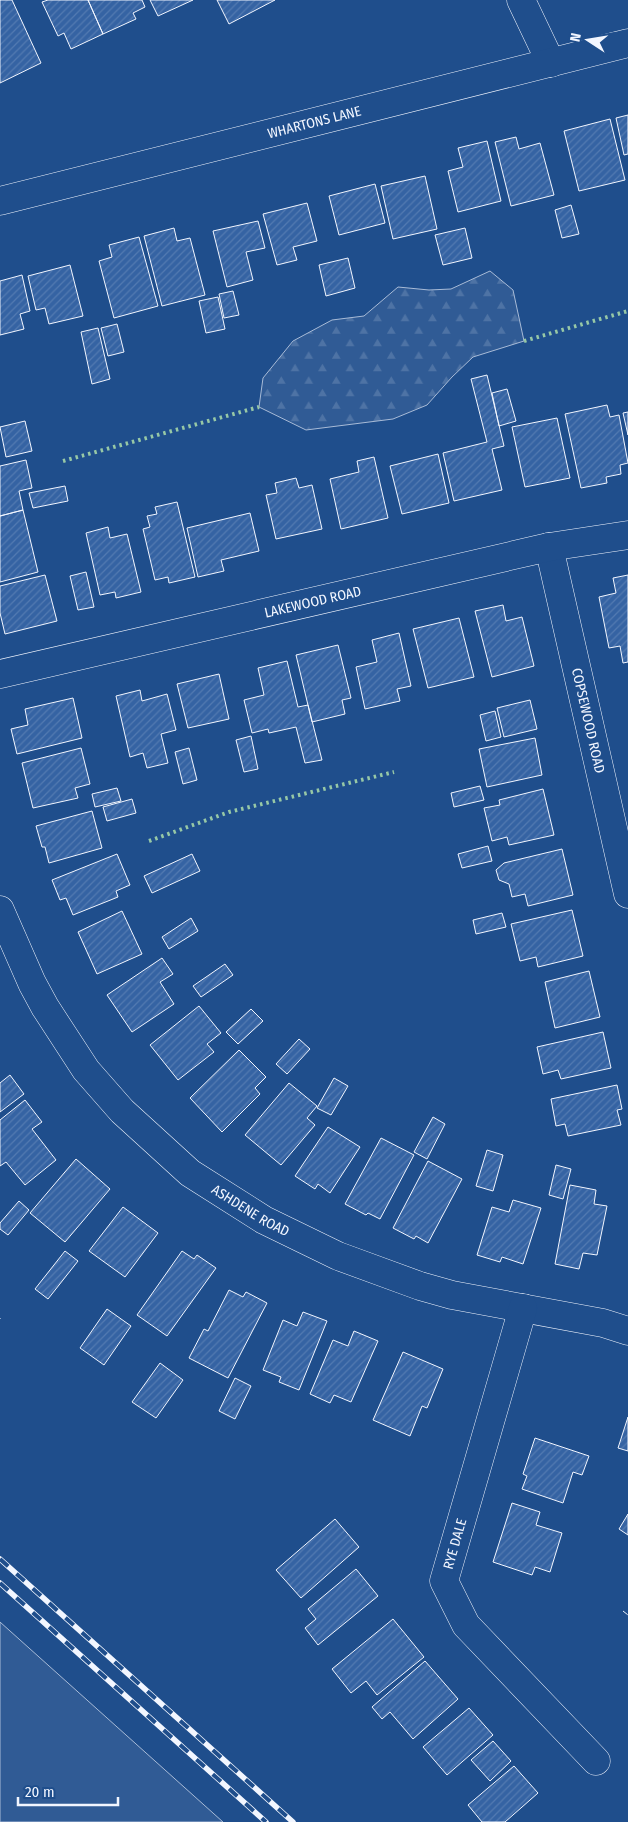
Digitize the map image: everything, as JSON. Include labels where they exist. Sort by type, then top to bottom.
[{"type":"street","points":[[521,0],[552,62]]},
{"type":"street","name":"WHARTONS LANE","points":[[0,201],[628,43]]},
{"type":"street","name":"LAKEWOOD ROAD","points":[[0,674],[548,547],[628,534]]},
{"type":"street","name":"COPSEWOOD ROAD","points":[[548,547],[628,894]]},
{"type":"street","name":"ASHDENE ROAD","points":[[0,910],[32,983],[45,1007],[86,1070],[122,1111],[190,1173],[264,1220],[338,1256],[420,1286],[452,1295],[603,1323],[628,1331]]},
{"type":"street","name":"RYE DALE","points":[[523,1308],[444,1581],[466,1625],[596,1761]]},
{"type":"shaded area","points":[[0,1622],[223,1822],[0,1822]]},
{"type":"green space","points":[[490,271],[513,290],[524,341],[473,357],[427,405],[393,419],[306,430],[259,407],[263,378],[293,341],[332,320],[364,316],[398,287],[429,290],[451,289]]},
{"type":"building","points":[[0,0],[12,0],[41,63],[0,83]]},
{"type":"building","points":[[48,0],[88,0],[103,34],[71,49],[64,33],[58,36],[42,2]]},
{"type":"building","points":[[88,0],[142,0],[145,7],[133,13],[136,19],[103,34]]},
{"type":"building","points":[[150,0],[193,0],[158,16]]},
{"type":"building","points":[[217,0],[275,0],[229,24]]},
{"type":"building","points":[[628,115],[628,154],[624,155],[616,118]]},
{"type":"building","points":[[610,119],[625,180],[579,191],[564,131]]},
{"type":"building","points":[[516,137],[519,149],[540,143],[554,195],[511,206],[495,142]]},
{"type":"building","points":[[487,141],[501,201],[458,212],[448,171],[463,167],[458,148]]},
{"type":"building","points":[[425,176],[437,229],[393,239],[381,186]]},
{"type":"building","points":[[375,184],[385,223],[339,235],[329,196]]},
{"type":"building","points":[[307,203],[317,241],[293,247],[297,260],[277,265],[263,214]]},
{"type":"building","points":[[571,205],[579,234],[562,238],[555,210]]},
{"type":"building","points":[[258,221],[265,248],[246,252],[253,280],[227,287],[213,231]]},
{"type":"building","points":[[174,228],[177,241],[190,238],[205,295],[162,306],[144,236]]},
{"type":"building","points":[[465,228],[472,258],[443,265],[435,235]]},
{"type":"building","points":[[139,237],[158,306],[114,318],[99,261],[112,257],[109,245]]},
{"type":"building","points":[[348,258],[355,288],[326,296],[319,265]]},
{"type":"building","points":[[70,265],[83,316],[49,324],[45,308],[36,310],[28,276]]},
{"type":"building","points":[[22,275],[30,311],[20,314],[24,329],[0,335],[0,281]]},
{"type":"building","points":[[233,291],[239,315],[224,318],[219,294]]},
{"type":"building","points":[[218,297],[225,329],[206,333],[199,301]]},
{"type":"building","points":[[117,324],[124,352],[108,356],[101,328]]},
{"type":"building","points":[[98,328],[110,379],[92,384],[81,332]]},
{"type":"building","points":[[487,375],[504,446],[492,449],[502,490],[454,501],[443,453],[487,442],[471,379]]},
{"type":"building","points":[[507,389],[516,421],[499,426],[492,393]]},
{"type":"building","points":[[607,405],[610,417],[619,415],[628,463],[620,465],[621,474],[606,477],[607,483],[581,488],[565,414]]},
{"type":"building","points":[[628,412],[628,435],[623,413]]},
{"type":"building","points":[[557,418],[570,478],[525,487],[512,427]]},
{"type":"building","points":[[25,421],[32,451],[6,457],[0,427]]},
{"type":"building","points":[[438,454],[449,503],[402,514],[390,466]]},
{"type":"building","points":[[374,457],[388,518],[341,529],[330,479],[359,472],[357,461]]},
{"type":"building","points":[[26,460],[32,488],[19,491],[23,510],[0,516],[0,466]]},
{"type":"building","points":[[296,478],[299,488],[312,485],[322,529],[276,539],[266,495],[277,493],[275,483]]},
{"type":"building","points":[[65,486],[68,501],[33,508],[29,493]]},
{"type":"building","points":[[177,502],[195,577],[169,583],[168,577],[155,580],[143,529],[150,527],[147,516],[157,514],[155,507]]},
{"type":"building","points":[[23,510],[38,572],[0,582],[0,516]]},
{"type":"building","points":[[250,513],[259,551],[221,560],[224,571],[198,577],[187,528]]},
{"type":"building","points":[[108,527],[110,538],[127,534],[141,592],[116,598],[115,592],[100,595],[86,533]]},
{"type":"building","points":[[86,572],[94,607],[78,610],[70,576]]},
{"type":"building","points":[[45,575],[57,621],[5,634],[0,613],[0,586]]},
{"type":"building","points":[[628,575],[628,662],[623,663],[620,646],[609,648],[599,597],[616,593],[613,578]]},
{"type":"building","points":[[503,605],[506,621],[522,617],[534,666],[492,677],[475,611]]},
{"type":"building","points":[[459,618],[474,677],[428,688],[413,629]]},
{"type":"building","points":[[399,633],[411,686],[397,689],[400,701],[365,709],[356,667],[377,662],[372,640]]},
{"type":"building","points":[[338,645],[351,698],[342,700],[345,714],[312,722],[296,655]]},
{"type":"building","points":[[287,661],[298,707],[308,705],[322,760],[305,763],[296,727],[269,733],[268,729],[252,733],[244,700],[264,695],[258,668]]},
{"type":"building","points":[[219,674],[229,719],[188,728],[177,684]]},
{"type":"building","points":[[140,690],[142,701],[167,694],[176,730],[161,734],[168,763],[147,768],[143,753],[130,757],[116,696]]},
{"type":"building","points":[[73,698],[82,738],[17,754],[11,729],[28,725],[25,709]]},
{"type":"building","points":[[530,700],[537,729],[504,737],[497,708]]},
{"type":"building","points":[[495,711],[501,737],[486,741],[480,715]]},
{"type":"building","points":[[251,736],[258,769],[244,772],[236,740]]},
{"type":"building","points":[[535,738],[542,775],[487,787],[479,749]]},
{"type":"building","points":[[81,748],[90,784],[75,788],[78,798],[33,808],[22,763]]},
{"type":"building","points":[[189,748],[197,780],[183,784],[175,752]]},
{"type":"building","points":[[480,786],[484,800],[454,807],[451,793]]},
{"type":"building","points":[[117,788],[121,801],[95,807],[92,794]]},
{"type":"building","points":[[543,789],[554,835],[509,845],[507,837],[492,841],[484,808],[500,805],[499,800]]},
{"type":"building","points":[[132,799],[136,813],[107,821],[103,807]]},
{"type":"building","points":[[92,811],[102,848],[49,863],[45,847],[42,847],[36,826]]},
{"type":"building","points":[[488,846],[492,861],[462,868],[458,854]]},
{"type":"building","points":[[562,849],[573,895],[528,906],[525,894],[512,897],[509,884],[499,880],[496,870],[504,863]]},
{"type":"building","points":[[117,854],[130,885],[116,891],[118,897],[73,915],[66,898],[60,900],[52,880]]},
{"type":"building","points":[[192,854],[200,871],[152,893],[144,876]]},
{"type":"building","points":[[572,910],[583,956],[538,967],[536,957],[520,961],[511,924]]},
{"type":"building","points":[[122,911],[142,954],[97,974],[78,932]]},
{"type":"building","points":[[502,913],[506,927],[476,934],[473,920]]},
{"type":"building","points":[[191,918],[198,931],[169,949],[162,937]]},
{"type":"building","points":[[162,958],[173,974],[160,982],[174,1004],[132,1032],[107,995]]},
{"type":"building","points":[[225,964],[233,975],[201,997],[193,986]]},
{"type":"building","points":[[589,971],[600,1017],[555,1028],[545,982]]},
{"type":"building","points":[[199,1006],[221,1033],[207,1044],[214,1052],[178,1080],[150,1045]]},
{"type":"building","points":[[251,1009],[263,1021],[238,1044],[226,1032]]},
{"type":"building","points":[[603,1032],[611,1068],[561,1079],[558,1070],[543,1074],[537,1047]]},
{"type":"building","points":[[299,1039],[310,1049],[287,1074],[276,1064]]},
{"type":"building","points":[[239,1050],[266,1077],[255,1088],[260,1094],[222,1132],[190,1098]]},
{"type":"building","points":[[10,1075],[24,1094],[0,1112],[0,1083]]},
{"type":"building","points":[[334,1078],[348,1086],[331,1115],[317,1108]]},
{"type":"building","points":[[289,1083],[317,1106],[307,1118],[315,1125],[281,1165],[245,1135]]},
{"type":"building","points":[[617,1085],[622,1109],[617,1110],[621,1125],[568,1136],[565,1124],[556,1126],[551,1099]]},
{"type":"building","points":[[25,1100],[42,1122],[32,1129],[56,1160],[25,1185],[6,1162],[0,1166],[0,1120]]},
{"type":"building","points":[[433,1117],[445,1124],[427,1159],[414,1152]]},
{"type":"building","points":[[328,1127],[360,1147],[330,1193],[318,1184],[315,1189],[295,1176]]},
{"type":"building","points":[[381,1138],[414,1155],[380,1219],[368,1213],[366,1215],[345,1204]]},
{"type":"building","points":[[487,1150],[503,1155],[493,1191],[476,1186]]},
{"type":"building","points":[[76,1159],[110,1189],[65,1242],[30,1213]]},
{"type":"building","points":[[428,1161],[462,1179],[428,1243],[416,1236],[414,1239],[393,1228]]},
{"type":"building","points":[[556,1165],[571,1169],[563,1199],[549,1195]]},
{"type":"building","points":[[570,1185],[596,1190],[594,1204],[607,1206],[597,1255],[583,1253],[579,1269],[555,1264]]},
{"type":"building","points":[[513,1200],[541,1208],[523,1264],[502,1257],[500,1262],[477,1255],[492,1207],[509,1212]]},
{"type":"building","points":[[19,1201],[29,1210],[8,1235],[0,1229],[0,1223]]},
{"type":"building","points":[[123,1207],[158,1233],[125,1277],[89,1251]]},
{"type":"building","points":[[65,1251],[78,1261],[48,1299],[35,1289]]},
{"type":"building","points":[[182,1251],[194,1259],[197,1255],[216,1268],[167,1336],[137,1315]]},
{"type":"building","points":[[229,1290],[243,1297],[246,1292],[267,1303],[228,1378],[189,1358],[204,1329],[208,1331]]},
{"type":"building","points":[[107,1309],[131,1326],[104,1365],[80,1348]]},
{"type":"building","points":[[303,1312],[327,1321],[299,1390],[279,1382],[281,1377],[263,1370],[283,1320],[297,1326]]},
{"type":"building","points":[[354,1331],[378,1341],[351,1402],[334,1395],[330,1403],[310,1394],[333,1340],[348,1346]]},
{"type":"building","points":[[403,1352],[443,1369],[427,1408],[422,1406],[410,1436],[373,1420]]},
{"type":"building","points":[[160,1363],[183,1380],[156,1418],[132,1402]]},
{"type":"building","points":[[235,1378],[251,1386],[235,1419],[219,1411]]},
{"type":"building","points":[[628,1417],[628,1451],[618,1448]]},
{"type":"building","points":[[535,1438],[589,1456],[582,1475],[573,1472],[563,1503],[522,1489],[527,1476],[523,1474]]},
{"type":"building","points":[[512,1503],[540,1512],[536,1525],[562,1533],[550,1572],[535,1567],[532,1575],[493,1562]]},
{"type":"building","points":[[628,1514],[628,1535],[619,1529]]},
{"type":"building","points":[[335,1519],[359,1547],[301,1598],[276,1570]]},
{"type":"building","points":[[356,1569],[378,1596],[318,1645],[305,1628],[316,1619],[308,1609]]},
{"type":"building","points":[[393,1619],[424,1657],[377,1695],[366,1681],[351,1693],[332,1669]]},
{"type":"building","points":[[425,1661],[458,1699],[413,1739],[390,1712],[382,1719],[372,1707]]},
{"type":"building","points":[[469,1708],[493,1735],[447,1775],[423,1747]]},
{"type":"building","points":[[493,1741],[511,1761],[490,1781],[471,1760]]},
{"type":"building","points":[[514,1766],[538,1793],[505,1822],[482,1822],[468,1805]]},
{"type":"railway","points":[[0,1559],[293,1822]]},
{"type":"railway","points":[[0,1583],[266,1822]]},
{"type":"hedge","points":[[524,341],[628,311]]},
{"type":"hedge","points":[[63,461],[259,407]]},
{"type":"hedge","points":[[149,841],[229,812],[394,772]]},
{"type":"fence","points":[[623,1611],[628,1615]]}]
